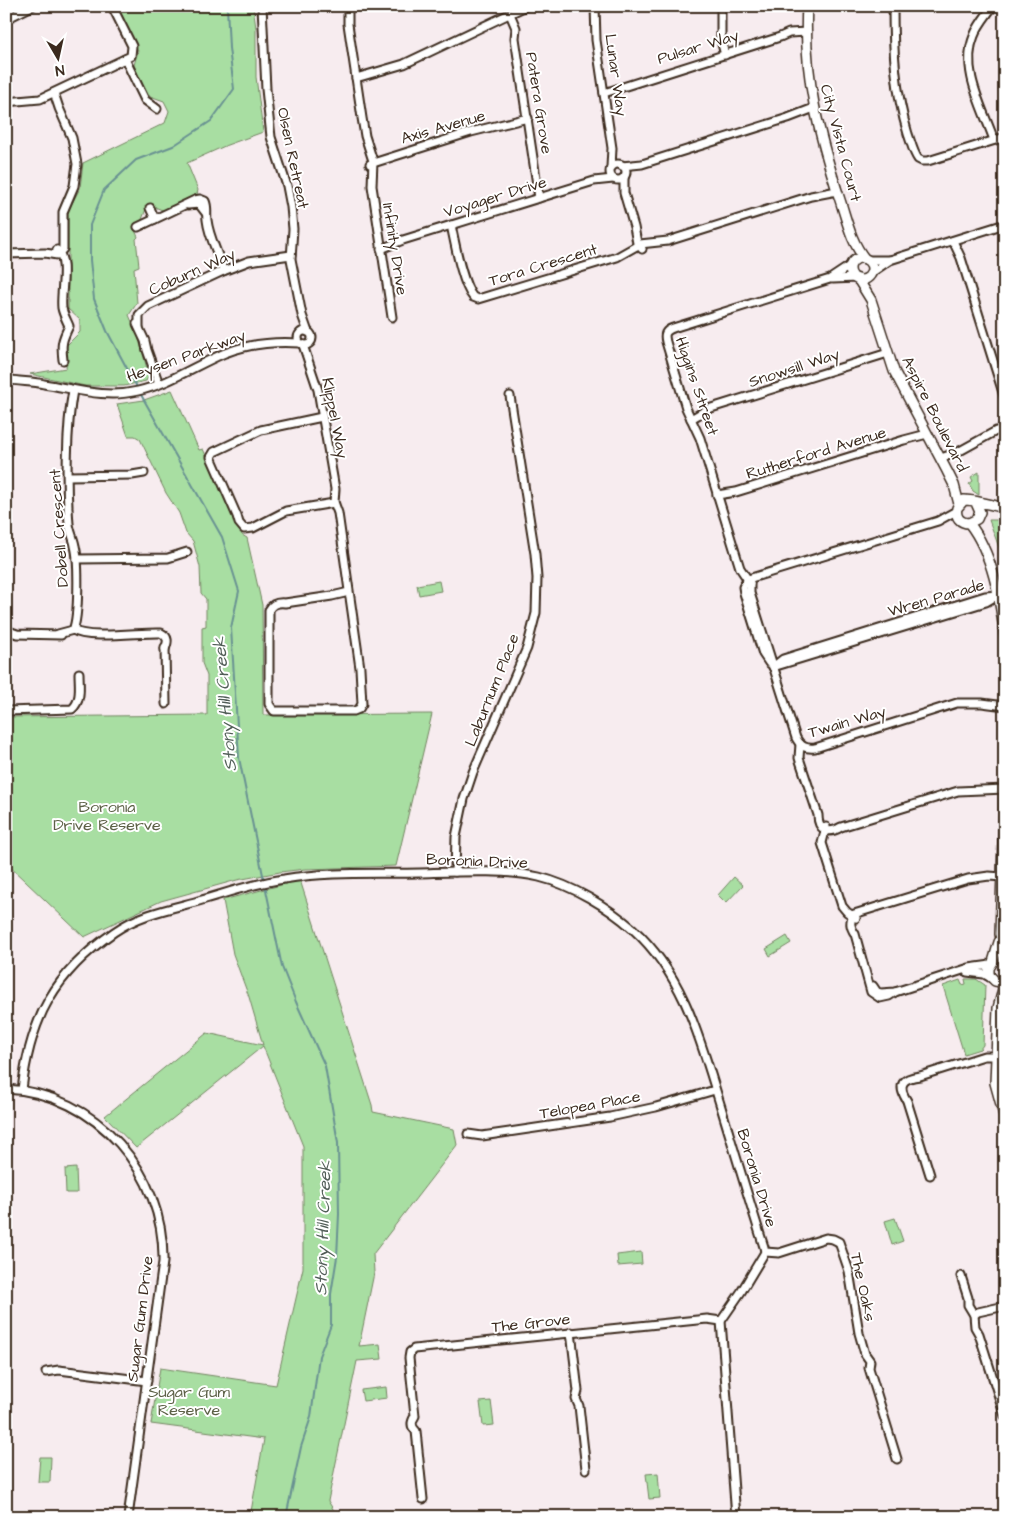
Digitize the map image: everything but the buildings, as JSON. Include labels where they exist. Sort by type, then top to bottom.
[{"type":"street","points":[[6,19],[32,6]]},
{"type":"street","points":[[8,101],[40,99],[131,56],[132,46],[112,6]]},
{"type":"street","name":"Olsen Retreat","points":[[262,6],[267,102],[271,137],[291,207],[291,257],[302,315],[303,339]]},
{"type":"street","name":"Infinity Drive","points":[[343,6],[348,24],[365,136],[364,147],[370,161],[372,186],[392,317]]},
{"type":"street","name":"Infinity Drive","points":[[348,6],[348,24]]},
{"type":"street","points":[[355,75],[380,72],[404,64],[526,6]]},
{"type":"street","points":[[595,7],[609,6]]},
{"type":"street","points":[[721,6],[721,30],[727,54]]},
{"type":"street","points":[[893,6],[896,83],[916,157],[922,161],[928,161],[1005,137]]},
{"type":"street","points":[[992,6],[974,36],[969,61],[972,78],[992,141]]},
{"type":"street","points":[[985,17],[997,6]]},
{"type":"street","name":"Lunar Way","points":[[595,7],[596,40],[612,148],[611,168]]},
{"type":"street","points":[[807,8],[807,34]]},
{"type":"street","name":"Patera Grove","points":[[508,15],[516,28],[528,120],[541,197]]},
{"type":"street","name":"Pulsar Way","points":[[604,90],[625,86],[780,37],[807,34]]},
{"type":"street","name":"City Vista Court","points":[[807,34],[808,63],[815,111],[852,239]]},
{"type":"street","points":[[125,59],[145,100],[158,109]]},
{"type":"street","points":[[52,94],[72,138],[77,164],[74,186],[63,212],[62,236],[58,253],[62,267],[62,309],[69,326],[62,338],[63,360]]},
{"type":"street","points":[[641,246],[624,193],[610,175],[611,168],[615,164],[642,164],[815,111]]},
{"type":"street","name":"Axis Avenue","points":[[370,161],[471,132],[528,120]]},
{"type":"street","name":"Lunar Way","points":[[612,148],[621,165]]},
{"type":"street","points":[[614,179],[620,180],[642,164]]},
{"type":"street","points":[[621,165],[625,169],[624,193]]},
{"type":"street","name":"Voyager Drive","points":[[594,181],[611,168]]},
{"type":"street","name":"Voyager Drive","points":[[381,245],[404,240],[594,181],[614,179]]},
{"type":"street","name":"Tora Crescent","points":[[448,226],[470,294],[476,299],[485,298],[616,257],[627,256],[641,246],[657,247],[668,241],[836,188]]},
{"type":"street","points":[[138,228],[182,206],[199,204],[205,209],[210,233],[226,270]]},
{"type":"street","points":[[150,208],[155,219]]},
{"type":"street","points":[[852,239],[851,271],[857,278],[865,279],[890,260],[1005,224]]},
{"type":"street","points":[[852,239],[872,266],[871,274]]},
{"type":"street","points":[[955,240],[1005,399]]},
{"type":"street","points":[[6,254],[58,253]]},
{"type":"street","name":"Coburn Way","points":[[162,383],[154,367],[140,327],[139,315],[148,306],[249,261],[291,257]]},
{"type":"street","points":[[852,264],[859,258],[890,260]]},
{"type":"street","name":"Higgins Street","points":[[830,279],[852,264]]},
{"type":"street","name":"Aspire Boulevard","points":[[871,274],[871,300]]},
{"type":"street","name":"Higgins Street","points":[[749,581],[740,568],[697,430],[689,415],[664,336],[667,331],[830,279],[857,278]]},
{"type":"street","name":"Aspire Boulevard","points":[[857,278],[871,300],[894,371],[942,461],[982,544],[998,596],[1005,637]]},
{"type":"street","name":"Heysen Parkway","points":[[8,381],[44,384],[101,394],[129,393],[162,383],[225,353],[245,347],[303,339]]},
{"type":"street","name":"Klippel Way","points":[[303,339],[318,390],[323,418],[333,483],[331,503]]},
{"type":"street","name":"Snowsill Way","points":[[689,415],[888,353]]},
{"type":"street","name":"Dobell Crescent","points":[[75,390],[69,418],[68,476],[69,525],[77,559],[77,617],[75,631]]},
{"type":"street","name":"Laburnum Place","points":[[454,872],[456,837],[464,799],[473,772],[527,648],[536,613],[537,578],[535,554],[510,396]]},
{"type":"street","points":[[323,418],[261,430],[212,454],[211,457],[237,516],[247,525],[261,523],[286,511],[331,503],[338,519],[349,593],[360,668],[360,691],[357,705],[345,710],[274,711],[269,704],[270,621],[274,608],[284,603],[349,593]]},
{"type":"street","points":[[942,461],[996,431],[1005,430]]},
{"type":"street","name":"Rutherford Avenue","points":[[718,497],[904,440],[926,431]]},
{"type":"street","points":[[68,476],[132,476],[144,473]]},
{"type":"street","name":"Aspire Boulevard","points":[[954,485],[974,501]]},
{"type":"street","points":[[967,516],[964,500],[1005,509]]},
{"type":"street","points":[[967,516],[980,509],[974,501]]},
{"type":"street","points":[[749,581],[938,521],[1005,509]]},
{"type":"street","points":[[77,559],[168,558],[187,552]]},
{"type":"street","name":"Twain Way","points":[[749,581],[743,587],[744,593],[763,654],[773,667],[796,738],[802,746],[815,748],[957,703],[1005,701]]},
{"type":"street","name":"Wren Parade","points":[[773,667],[783,659],[985,596],[998,596]]},
{"type":"street","points":[[6,630],[17,634],[58,634],[75,631],[156,635],[162,639],[166,650],[166,704]]},
{"type":"street","points":[[6,711],[72,709],[79,698],[79,673]]},
{"type":"street","name":"Twain Way","points":[[982,703],[1005,706]]},
{"type":"street","points":[[802,746],[802,764],[818,815],[819,825],[834,831],[841,827],[954,792],[1005,789]]},
{"type":"street","points":[[855,917],[855,934],[869,980],[877,992],[895,992],[969,968],[1005,961],[1000,934],[1005,783]]},
{"type":"street","points":[[982,791],[1004,794]]},
{"type":"street","points":[[825,828],[822,839],[823,848],[842,906],[845,911],[855,917]]},
{"type":"street","name":"Boronia Drive","points":[[22,1090],[24,1066],[32,1034],[45,1005],[70,968],[116,930],[142,917],[256,885],[282,879],[322,875],[454,872],[503,873],[539,878],[593,900],[634,930],[656,953],[679,986],[691,1016],[715,1090],[765,1252],[721,1320]]},
{"type":"street","points":[[855,917],[867,911],[968,879],[1002,879]]},
{"type":"street","points":[[998,1008],[988,971],[992,964],[1000,934]]},
{"type":"street","points":[[961,972],[973,972],[998,982],[1005,981],[998,1008],[996,1058],[996,1087],[1004,1113]]},
{"type":"street","points":[[930,1175],[907,1101],[907,1086],[920,1076],[975,1059],[996,1058]]},
{"type":"street","name":"Sugar Gum Drive","points":[[6,1089],[22,1090],[63,1102],[84,1113],[104,1128],[120,1144],[146,1182],[159,1220],[163,1248],[161,1275],[128,1517]]},
{"type":"street","name":"Telopea Place","points":[[468,1134],[482,1136],[610,1117],[656,1107],[715,1090]]},
{"type":"street","name":"The Oaks","points":[[765,1252],[778,1253],[826,1238],[839,1242],[849,1271],[859,1333],[865,1354],[863,1360],[869,1368],[897,1460]]},
{"type":"street","points":[[961,1276],[968,1298],[968,1305],[977,1314]]},
{"type":"street","points":[[977,1314],[1005,1306]]},
{"type":"street","points":[[977,1314],[975,1327],[979,1334],[1005,1416]]},
{"type":"street","name":"The Grove","points":[[423,1499],[416,1431],[412,1424],[415,1416],[408,1358],[410,1352],[571,1332],[707,1319],[721,1320]]},
{"type":"street","points":[[721,1320],[736,1517]]},
{"type":"street","points":[[571,1332],[578,1391],[576,1399],[579,1406],[586,1469]]},
{"type":"street","points":[[46,1372],[59,1370],[146,1381]]},
{"type":"green space","points":[[117,6],[253,6],[256,28],[256,77],[263,132],[227,145],[187,163],[198,190],[197,194],[165,211],[152,206],[146,209],[141,222],[133,226],[138,237],[136,239],[139,266],[134,268],[137,303],[129,315],[138,336],[149,376],[146,381],[124,386],[85,386],[30,374],[66,368],[67,345],[80,332],[80,320],[68,309],[68,211],[80,188],[83,163],[165,123],[169,111],[164,101],[147,95],[134,65],[138,51]]},
{"type":"green space","name":"Boronia Drive Reserve","points":[[172,390],[199,450],[203,449],[242,535],[247,538],[262,605],[263,715],[432,714],[396,866],[305,869],[237,880],[161,901],[84,937],[6,863],[6,717],[207,715],[207,676],[202,663],[202,627],[206,626],[206,599],[201,593],[200,567],[193,541],[186,533],[179,513],[166,493],[140,439],[135,436],[128,436],[117,404],[144,400]]},
{"type":"green space","points":[[979,472],[979,495],[973,491],[969,484],[973,481],[971,477]]},
{"type":"green space","points":[[989,520],[1005,520],[1005,564]]},
{"type":"green space","points":[[439,581],[441,591],[419,595],[417,585]]},
{"type":"green space","points":[[734,877],[743,885],[726,903],[718,895]]},
{"type":"green space","name":"Sugar Gum Reserve","points":[[300,880],[373,1112],[454,1129],[457,1145],[373,1254],[374,1273],[359,1346],[380,1344],[382,1359],[357,1361],[328,1501],[338,1517],[250,1517],[264,1439],[151,1424],[160,1368],[276,1385],[303,1268],[303,1146],[263,1046],[136,1148],[105,1116],[207,1033],[263,1045],[249,997],[233,954],[223,900]]},
{"type":"green space","points":[[787,936],[791,943],[770,956],[766,949]]},
{"type":"green space","points":[[965,979],[976,979],[985,985],[983,1045],[980,1049],[964,1054],[943,986],[960,980],[962,985],[966,984]]},
{"type":"green space","points":[[76,1168],[77,1193],[66,1193],[65,1169]]},
{"type":"green space","points":[[895,1218],[903,1241],[892,1245],[885,1221]]},
{"type":"green space","points":[[641,1252],[642,1264],[618,1266],[617,1255]]},
{"type":"green space","points":[[386,1387],[387,1398],[363,1401],[361,1390]]},
{"type":"green space","points":[[491,1401],[494,1425],[483,1426],[480,1402]]},
{"type":"green space","points":[[40,1457],[51,1457],[50,1482],[38,1482]]},
{"type":"green space","points":[[658,1473],[660,1498],[649,1499],[646,1474]]},
{"type":"waterway","name":"Stony Hill Creek","points":[[138,389],[107,331],[94,299],[90,260],[90,225],[104,190],[136,160],[173,146],[211,121],[234,89],[229,48],[227,6]]},
{"type":"waterway","name":"Stony Hill Creek","points":[[140,393],[222,537],[239,591],[231,628],[239,758],[264,880]]},
{"type":"waterway","name":"Stony Hill Creek","points":[[265,885],[282,967],[325,1066],[338,1143],[339,1214],[337,1257],[331,1294],[331,1325],[319,1356],[311,1417],[301,1447],[286,1517]]}]
